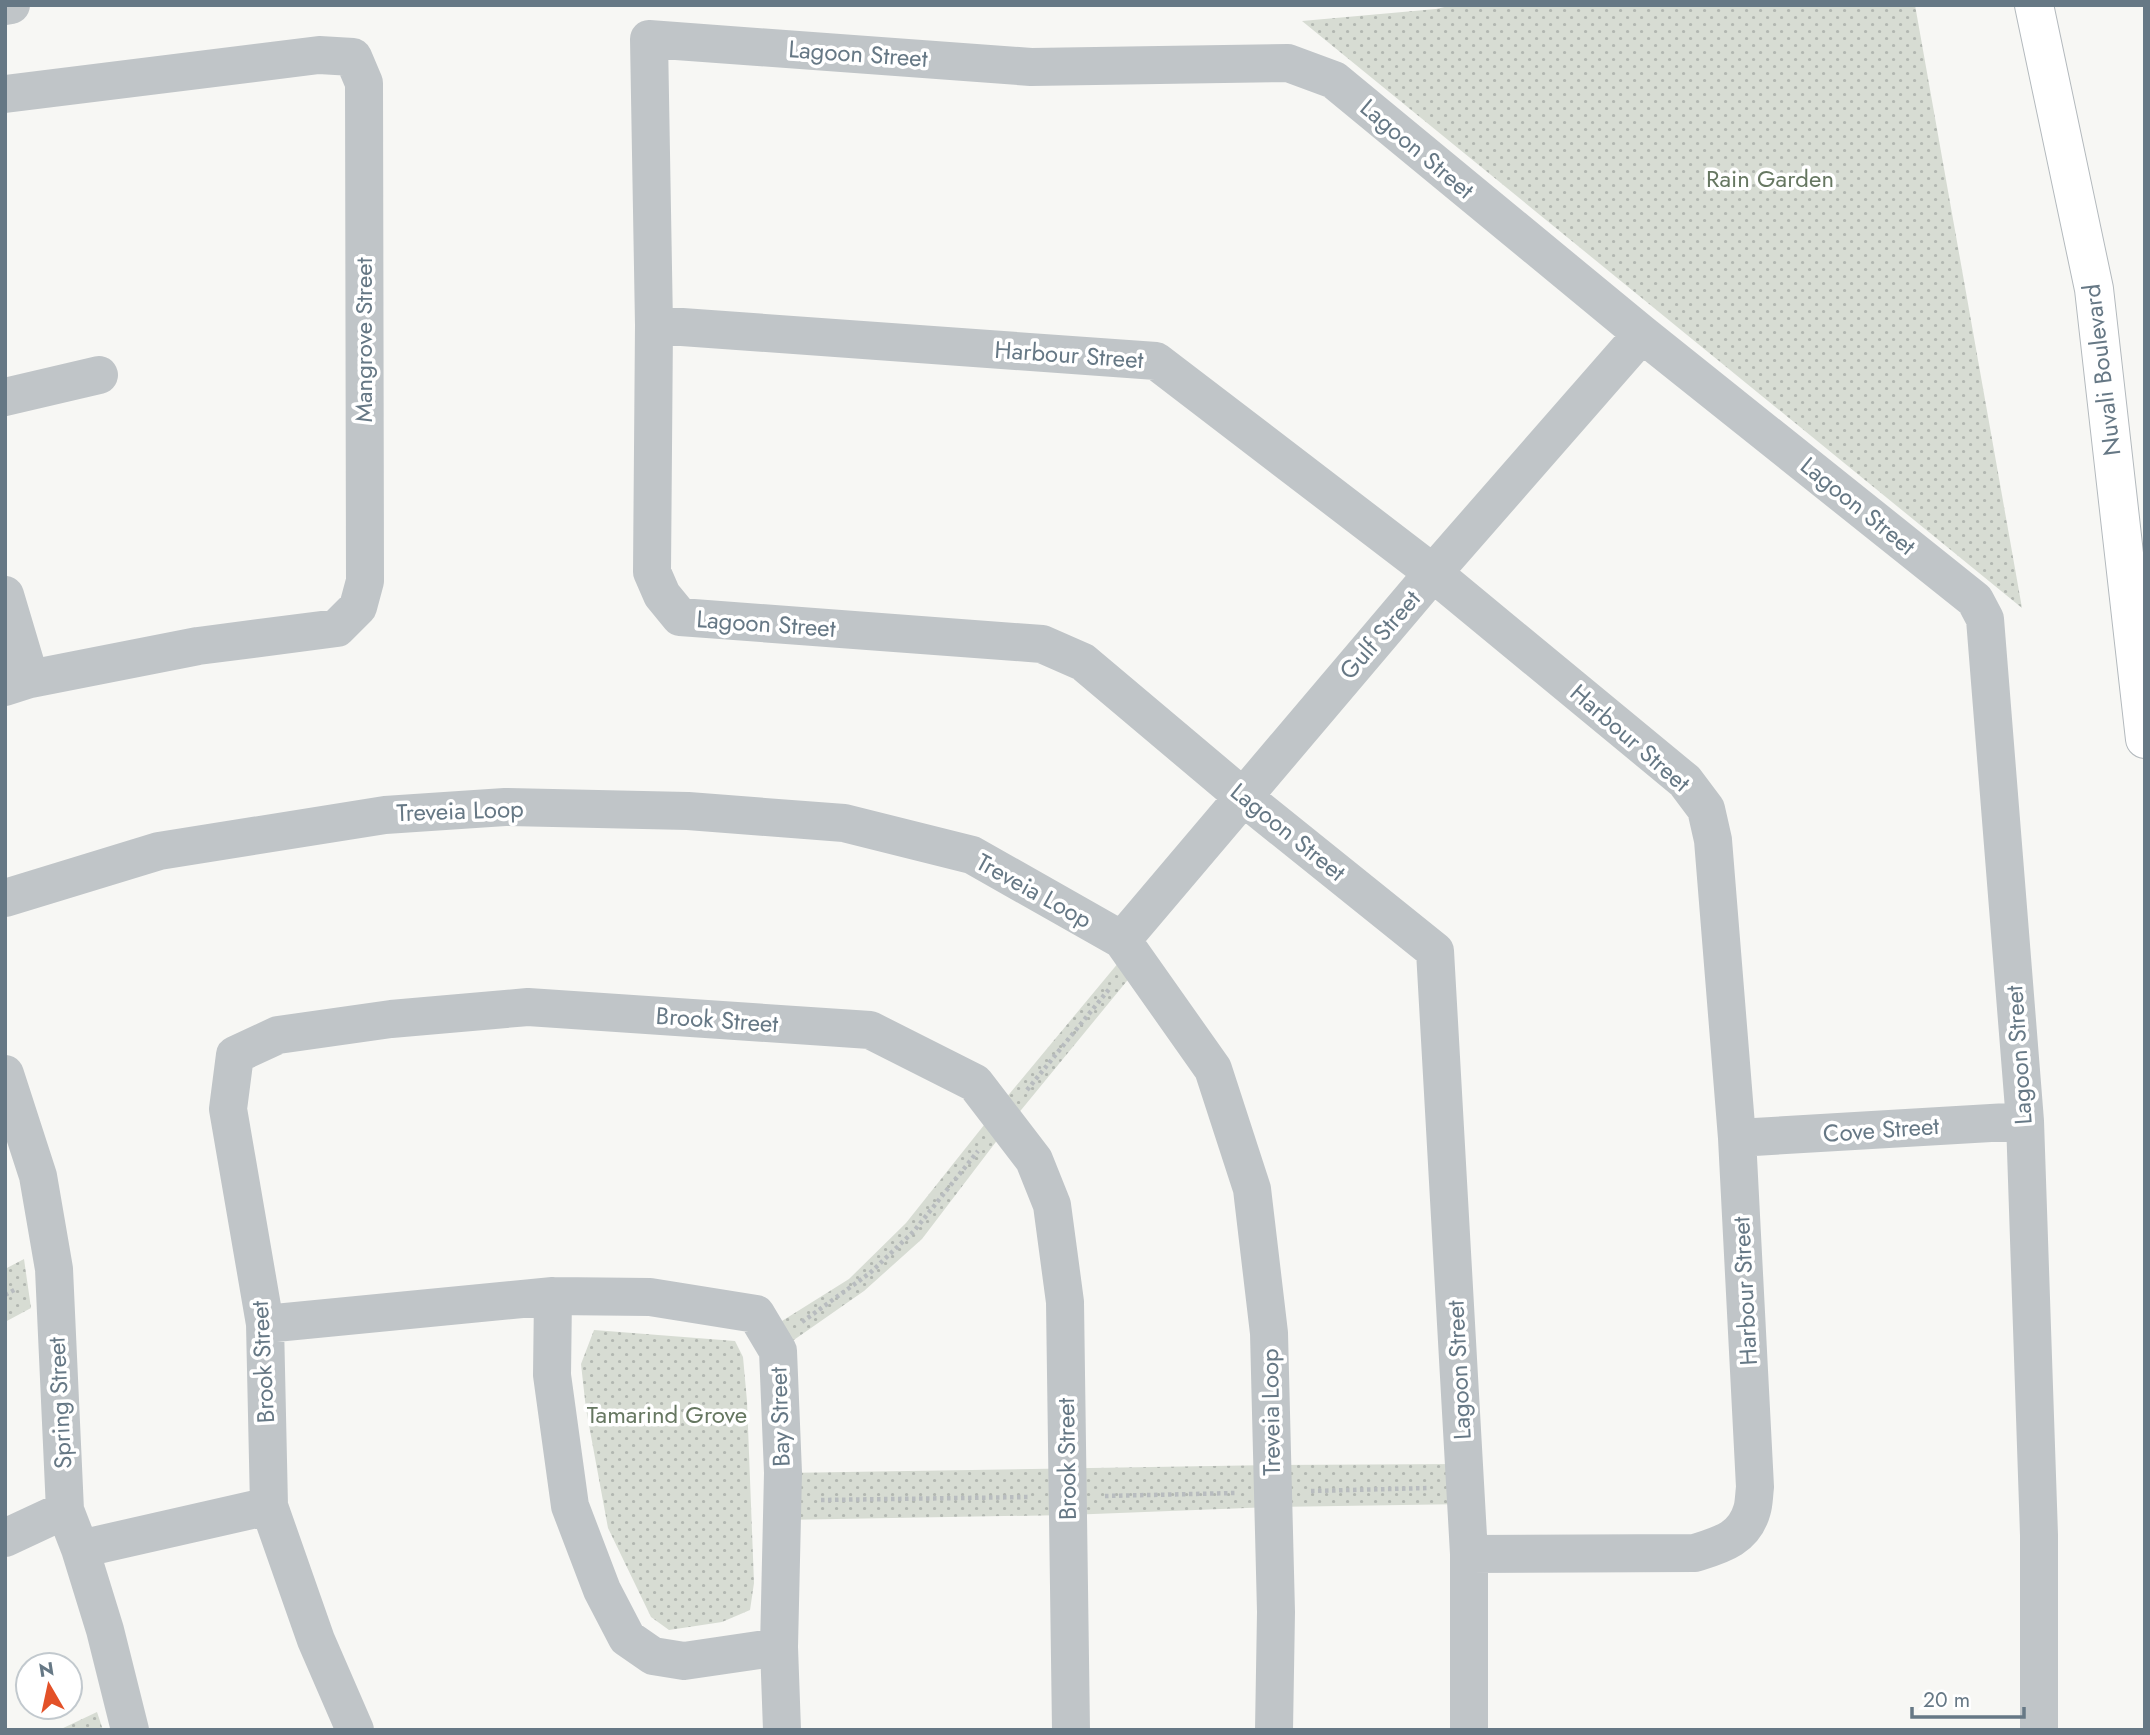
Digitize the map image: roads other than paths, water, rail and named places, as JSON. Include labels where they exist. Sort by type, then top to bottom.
[{"type":"street","points":[[5,6],[11,5]]},
{"type":"street","name":"Nuvali Boulevard","points":[[2034,5],[2094,289],[2145,739]]},
{"type":"street","name":"Lagoon Street","points":[[1469,1730],[1469,1553],[1435,951],[1242,796],[1083,662],[1042,644],[680,617],[662,595],[652,572],[654,325],[649,39],[1031,67],[1288,63],[1334,80],[1642,334],[1975,600],[1985,618],[2025,1121],[2039,1535],[2039,1730]]},
{"type":"street","name":"Mangrove Street","points":[[5,94],[319,55],[353,57],[364,83],[365,581],[358,607],[337,628],[198,646],[18,683]]},
{"type":"street","name":"Harbour Street","points":[[654,325],[1156,361],[1433,573],[1685,781],[1706,809],[1713,840],[1737,1138],[1755,1488],[1752,1511],[1742,1529],[1725,1544],[1695,1552],[1469,1553]]},
{"type":"street","name":"Gulf Street","points":[[1128,949],[1242,796],[1642,334]]},
{"type":"street","points":[[5,397],[99,375]]},
{"type":"street","points":[[5,595],[18,683]]},
{"type":"street","name":"Treveia Loop","points":[[5,898],[159,852],[384,815],[505,807],[688,811],[844,823],[972,855],[1128,949],[1213,1069],[1252,1189],[1269,1333],[1276,1612],[1274,1730]]},
{"type":"street","name":"Brook Street","points":[[355,1730],[316,1640],[269,1506],[265,1324],[228,1109],[235,1055],[278,1035],[391,1019],[528,1007],[870,1030],[975,1083],[1034,1160],[1052,1205],[1065,1302],[1071,1730]]},
{"type":"street","name":"Spring Street","points":[[5,1074],[38,1176],[54,1269],[65,1510],[105,1630],[130,1730]]},
{"type":"street","name":"Cove Street","points":[[1737,1138],[2025,1121]]},
{"type":"street","points":[[553,1296],[552,1376],[570,1506],[602,1590],[626,1638],[653,1656],[684,1661],[779,1647]]},
{"type":"street","name":"Bay Street","points":[[265,1324],[553,1296],[650,1297],[756,1314],[778,1351],[782,1500],[779,1647],[782,1730]]},
{"type":"street","points":[[80,1549],[269,1506]]},
{"type":"street","points":[[5,1538],[65,1510]]},
{"type":"park label","name":"Rain Garden","points":[[1770,179]]},
{"type":"park label","name":"Tamarind Grove","points":[[667,1415]]}]
